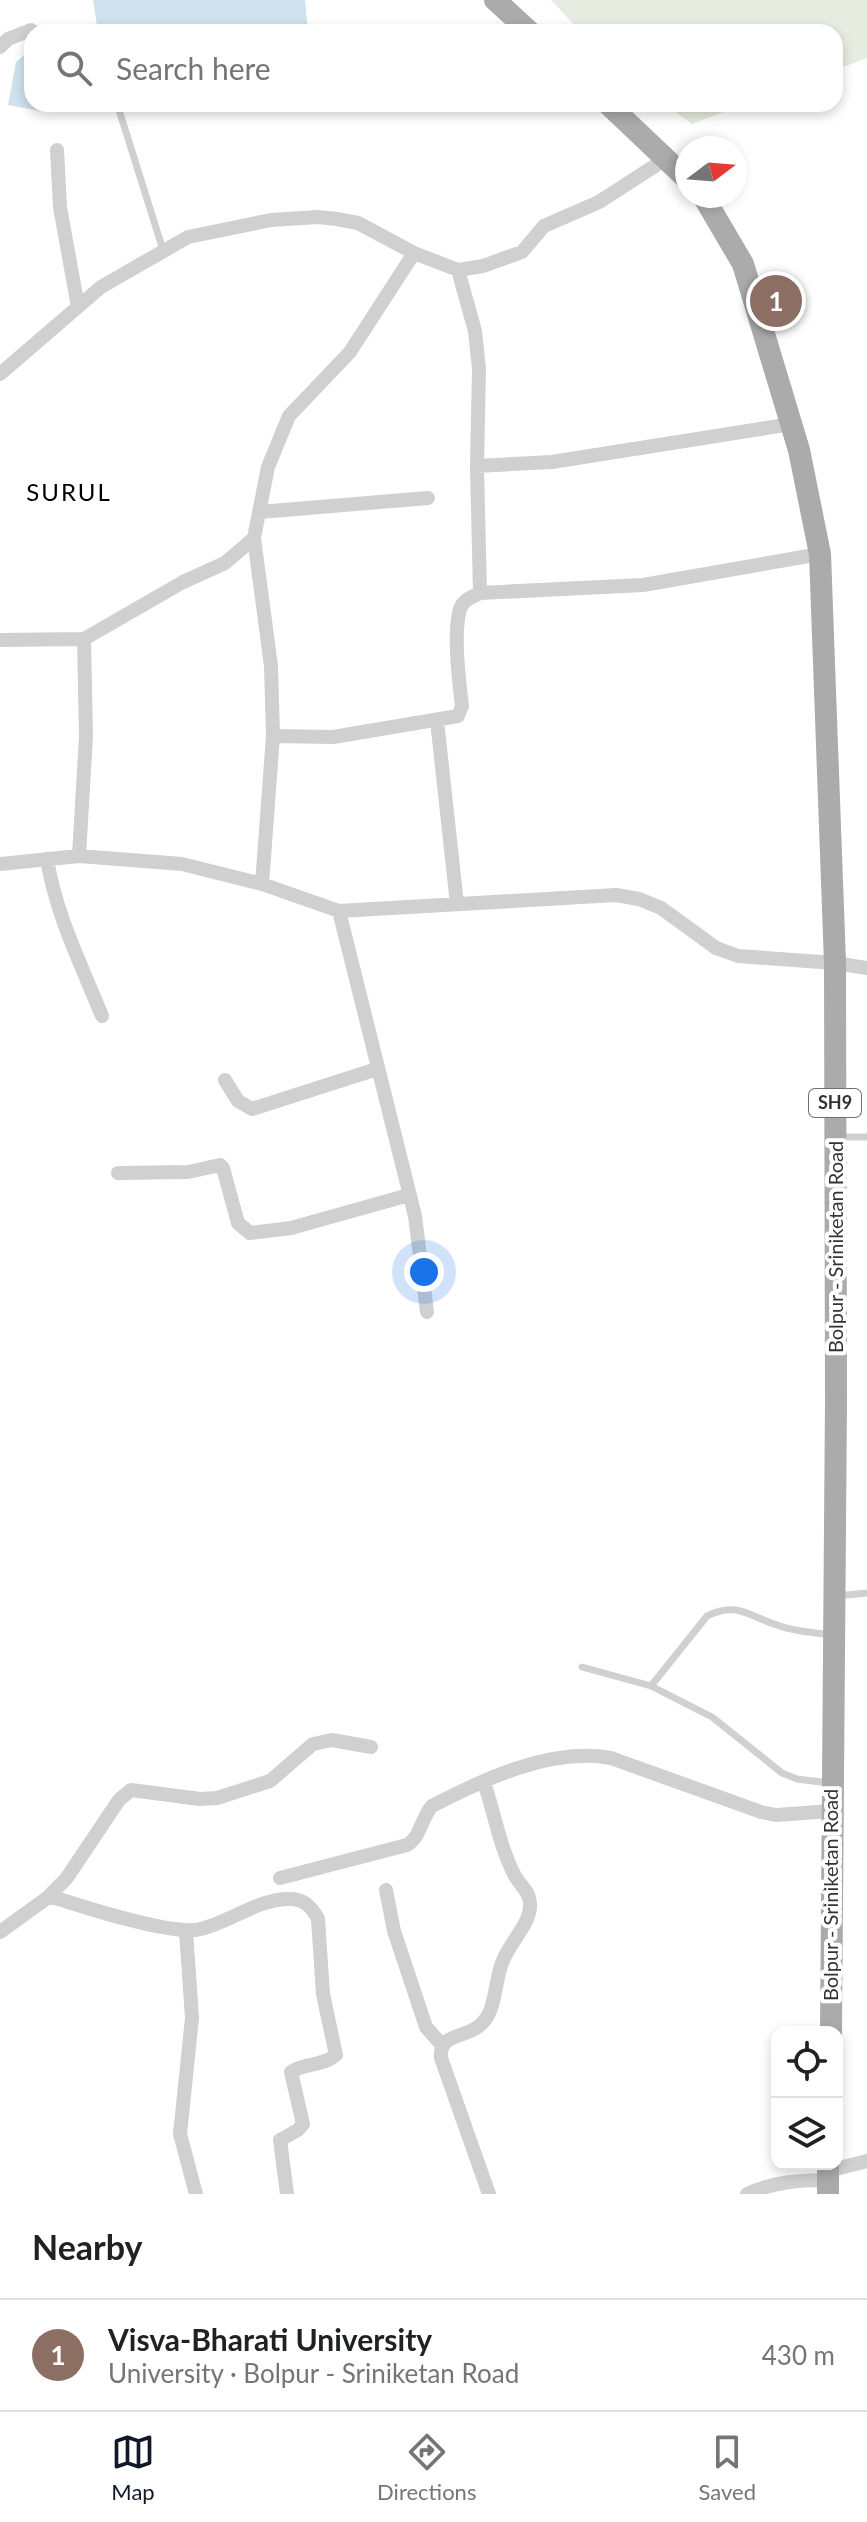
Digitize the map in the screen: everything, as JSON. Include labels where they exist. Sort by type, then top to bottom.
[{"type":"main road","points":[[495,0],[521,24]]},
{"type":"main road","points":[[617,112],[675,166]]},
{"type":"main road","name":"Bolpur - Sriniketan Road","points":[[710,208],[743,264],[799,450],[820,554],[835,963],[831,2026]]},
{"type":"street","points":[[0,47],[8,39],[24,33]]},
{"type":"street","points":[[57,150],[60,207],[78,307]]},
{"type":"street","points":[[0,374],[101,287],[188,237],[243,224],[318,217],[358,223],[414,253],[458,270],[483,266],[522,252],[544,226],[599,202],[667,158]]},
{"type":"street","points":[[262,884],[273,736],[271,666],[254,538],[268,467],[289,416],[350,352],[414,253]]},
{"type":"street","points":[[458,270],[475,331],[479,369],[477,466],[480,593]]},
{"type":"street","points":[[477,466],[552,462],[791,424]]},
{"type":"street","points":[[260,512],[428,498]]},
{"type":"street","points":[[0,640],[84,639],[183,582],[225,563],[254,538]]},
{"type":"street","points":[[273,736],[333,737],[454,718],[461,710],[460,609],[465,601],[480,593],[643,585],[820,554]]},
{"type":"street","points":[[79,856],[86,736],[84,639]]},
{"type":"street","points":[[437,721],[457,904]]},
{"type":"street","points":[[0,864],[79,856],[182,864],[262,884],[339,911],[616,895],[639,899],[661,908],[716,948],[738,956],[867,968]]},
{"type":"street","points":[[47,859],[63,922],[102,1016]]},
{"type":"street","points":[[339,911],[415,1216],[427,1312]]},
{"type":"street","points":[[225,1080],[238,1101],[252,1109],[377,1069]]},
{"type":"street","points":[[118,1173],[188,1172],[220,1165],[238,1223],[250,1233],[291,1228],[409,1195]]},
{"type":"street","points":[[0,1932],[47,1898],[66,1879],[119,1800],[131,1790],[200,1799],[217,1798],[270,1781],[313,1744],[332,1740],[371,1747]]},
{"type":"street","points":[[280,1878],[407,1845],[417,1836],[432,1806],[484,1782],[546,1760],[588,1754],[657,1773],[761,1812],[791,1815],[832,1811]]},
{"type":"street","points":[[441,2044],[479,2026],[486,2017],[492,2006],[501,1965],[525,1922],[531,1904],[513,1871],[484,1782]]},
{"type":"street","points":[[386,1890],[398,1942],[426,2027],[441,2044],[441,2058],[489,2194]]},
{"type":"street","points":[[47,1898],[186,1931],[217,1924],[275,1900],[291,1899],[306,1903],[314,1910],[318,1919],[323,1994],[336,2055],[329,2061],[291,2072],[303,2124],[280,2140],[287,2194]]},
{"type":"street","points":[[186,1931],[192,2018],[180,2134],[196,2194]]},
{"type":"street","points":[[747,2194],[764,2186],[828,2177],[867,2161]]},
{"type":"lane","points":[[120,113],[163,250]]},
{"type":"lane","points":[[835,1137],[867,1137]]},
{"type":"lane","points":[[834,1597],[867,1593]]},
{"type":"lane","points":[[651,1686],[707,1616],[718,1611],[736,1608],[781,1627],[833,1635]]},
{"type":"lane","points":[[582,1667],[651,1686],[712,1717],[782,1773],[797,1779],[832,1783]]},
{"type":"shaded area","points":[[551,0],[867,0],[867,58],[843,67],[843,24],[574,24]]},
{"type":"shaded area","points":[[676,112],[724,112],[692,124]]},
{"type":"water","points":[[93,0],[305,0],[307,24],[97,24]]},
{"type":"water","points":[[24,55],[24,108],[8,105],[16,62]]},
{"type":"place","name":"Visva-Bharati University","points":[[776,301]]},
{"type":"district","name":"SURUL","points":[[69,493]]}]
